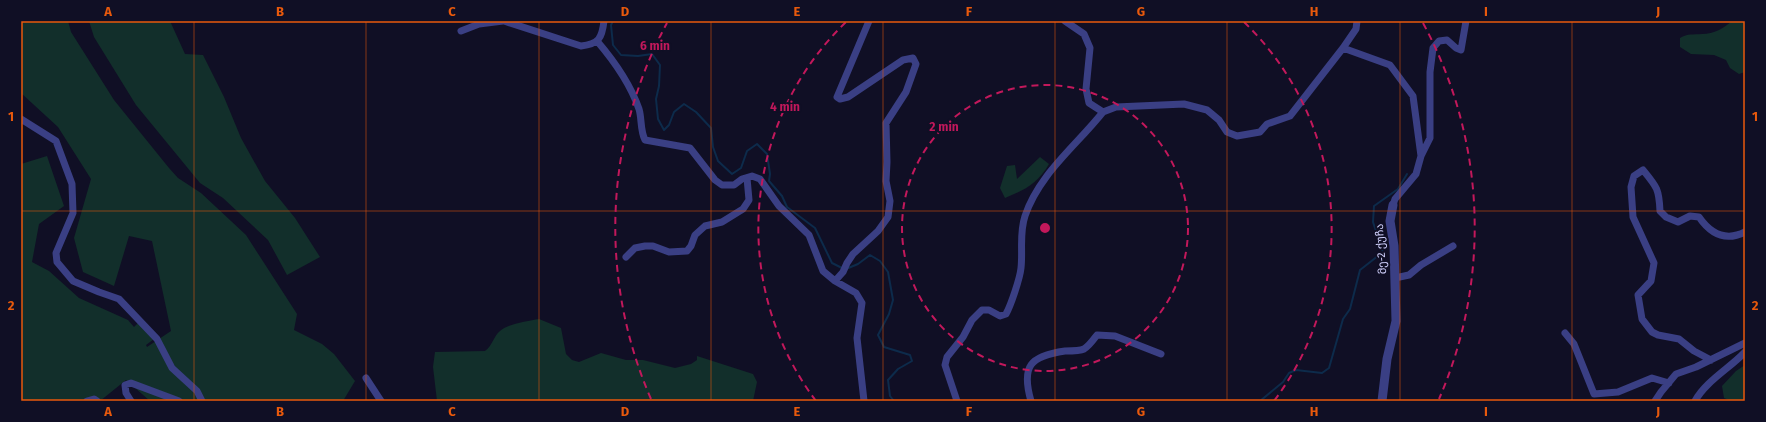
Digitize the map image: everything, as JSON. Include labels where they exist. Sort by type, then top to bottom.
[{"type":"street","points":[[461,31],[479,24],[503,21],[581,46],[593,45],[603,35],[604,21]]},
{"type":"street","points":[[835,281],[843,272],[846,263],[853,254],[878,231],[888,217],[890,201],[886,181],[886,123],[906,92],[916,64],[913,58],[903,60],[848,97],[837,97],[868,21]]},
{"type":"street","points":[[1065,21],[1084,34],[1090,48],[1086,89],[1089,103],[1103,112]]},
{"type":"street","points":[[957,401],[945,365],[947,357],[963,337],[972,320],[982,310],[989,310],[1000,316],[1006,314],[1021,268],[1020,242],[1025,217],[1033,197],[1047,173],[1103,112],[1116,107],[1184,104],[1207,110],[1219,120],[1227,132],[1237,136],[1260,132],[1267,124],[1290,116],[1343,48],[1356,29],[1357,21]]},
{"type":"street","points":[[1421,156],[1430,138],[1430,72],[1433,48],[1438,41],[1448,40],[1456,48],[1461,50],[1466,21]]},
{"type":"street","points":[[597,41],[615,62],[630,87],[640,111],[642,134],[645,140],[690,148],[715,180],[722,185],[734,185],[752,176],[760,179],[779,206],[809,235],[823,271],[835,281],[856,293],[862,303],[857,338],[864,401]]},
{"type":"street","name":"მე-2 ქუჩა","points":[[1343,48],[1390,65],[1403,82],[1413,96],[1421,156],[1416,174],[1395,199],[1390,221],[1394,246],[1396,321],[1387,359],[1382,401]]},
{"type":"street","points":[[21,119],[56,141],[72,184],[73,212],[56,253],[57,262],[73,280],[119,299],[157,339],[172,368],[197,391],[202,401]]},
{"type":"street","points":[[1711,360],[1694,351],[1679,339],[1658,335],[1652,332],[1642,319],[1638,295],[1651,281],[1654,263],[1633,217],[1631,187],[1634,176],[1643,170],[1657,187],[1660,211],[1666,217],[1678,222],[1690,216],[1699,216],[1708,229],[1725,237],[1745,232]]},
{"type":"street","points":[[626,257],[635,248],[645,246],[653,246],[669,252],[687,251],[692,246],[695,235],[705,226],[722,222],[744,209],[749,200],[747,178]]},
{"type":"street","points":[[1395,278],[1409,275],[1421,265],[1453,246]]},
{"type":"street","points":[[1565,333],[1574,344],[1594,394],[1618,392],[1652,378],[1669,383]]},
{"type":"street","points":[[1031,401],[1027,386],[1027,375],[1033,362],[1047,354],[1084,349],[1097,335],[1115,336],[1161,354]]},
{"type":"street","points":[[1655,401],[1676,374],[1745,344]]},
{"type":"street","points":[[1695,401],[1707,385],[1734,364],[1745,352]]},
{"type":"street","points":[[366,378],[381,401]]},
{"type":"street","points":[[131,401],[126,393],[125,385],[131,383],[179,401]]},
{"type":"street","points":[[87,401],[94,399],[97,401]]},
{"type":"green space","points":[[21,21],[68,21],[71,32],[114,100],[169,168],[178,178],[201,193],[246,235],[297,314],[294,330],[322,344],[334,354],[355,381],[343,401],[150,401],[126,380],[100,401],[21,401],[21,164],[47,156],[64,206],[39,224],[32,262],[49,271],[79,298],[128,320],[134,327],[139,322],[154,339],[146,345],[147,347],[171,331],[152,241],[129,236],[114,286],[83,272],[74,238],[91,179],[58,127],[21,93]]},
{"type":"green space","points":[[89,21],[170,21],[185,54],[203,55],[224,97],[241,138],[265,181],[295,218],[320,257],[287,275],[268,240],[223,198],[200,183],[136,105],[94,37]]},
{"type":"green space","points":[[1732,21],[1745,21],[1745,72],[1739,74],[1730,68],[1726,60],[1714,55],[1691,54],[1680,47],[1680,38],[1683,36],[1715,32]]},
{"type":"green space","points":[[1040,157],[1049,164],[1045,171],[1036,181],[1025,189],[1005,198],[1000,188],[1007,166],[1015,165],[1017,179]]},
{"type":"green space","points":[[539,319],[561,328],[566,354],[572,360],[579,362],[601,353],[626,360],[643,360],[675,368],[691,364],[697,360],[697,356],[753,374],[757,382],[753,401],[437,401],[433,367],[435,352],[485,351],[498,333],[508,326]]},
{"type":"green space","points":[[1745,365],[1745,401],[1732,401],[1724,398],[1722,386],[1736,371]]},
{"type":"waterway","points":[[613,21],[611,25],[613,45],[621,55],[638,56],[652,54],[660,65],[659,86],[656,99],[658,119],[664,130],[669,125],[674,112],[684,104],[696,112],[711,128],[713,147],[718,161],[732,174],[741,168],[747,151],[757,144],[767,154],[770,174],[769,181],[782,196],[787,207],[815,228],[832,263],[842,268]]},
{"type":"waterway","points":[[1260,401],[1283,382],[1289,373],[1296,370],[1322,373],[1329,368],[1343,319],[1350,309],[1360,270],[1383,252],[1373,222],[1374,206],[1398,189],[1407,174]]},
{"type":"waterway","points":[[846,269],[858,264],[870,255],[880,261],[888,272],[893,300],[889,314],[878,335],[884,347],[910,355],[912,361],[898,369],[888,380],[890,396],[894,401]]}]
